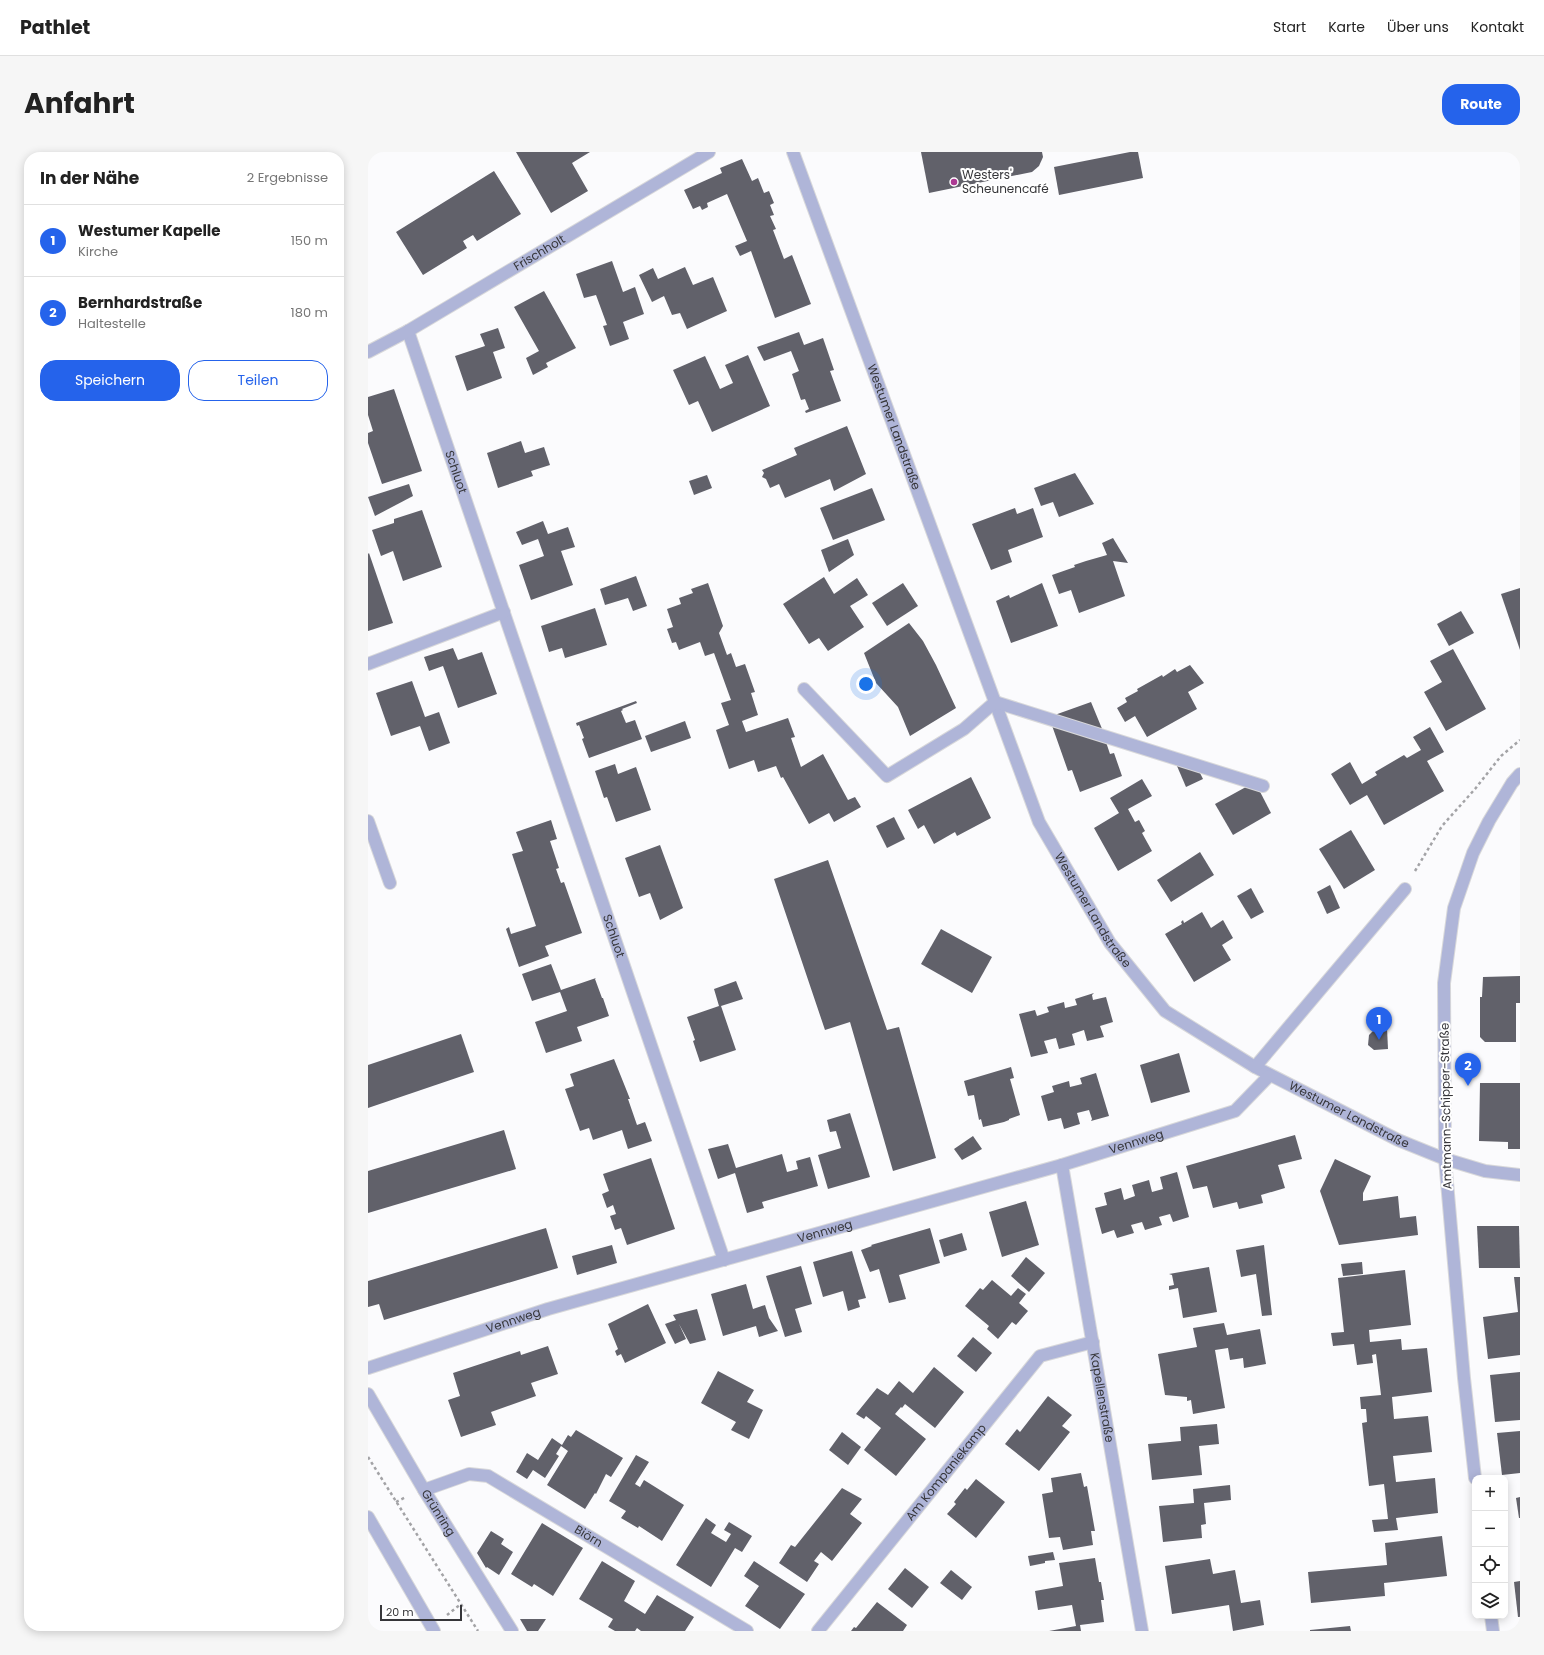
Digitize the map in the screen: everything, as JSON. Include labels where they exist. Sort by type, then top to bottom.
[{"type":"street","name":"Frischholt","points":[[368,352],[408,331],[709,152]]},
{"type":"street","name":"Westumer Landstraße","points":[[793,152],[1039,822],[1110,943],[1165,1011],[1269,1076],[1398,1140],[1445,1159],[1485,1171],[1520,1175]]},
{"type":"street","name":"Schluot","points":[[408,331],[724,1260]]},
{"type":"street","points":[[368,664],[504,612]]},
{"type":"street","points":[[804,689],[887,776],[964,729],[995,702],[1263,786]]},
{"type":"street","name":"Amtmann-Schipper-Straße","points":[[1475,1475],[1464,1378],[1445,1159],[1444,983],[1454,908],[1477,846],[1512,783],[1520,774]]},
{"type":"street","points":[[368,821],[390,883]]},
{"type":"street","points":[[1255,1068],[1405,889]]},
{"type":"street","name":"Vennweg","points":[[368,1368],[548,1309],[1062,1165],[1236,1111],[1269,1076]]},
{"type":"street","name":"Kapellenstraße","points":[[1062,1165],[1142,1631]]},
{"type":"street","name":"Am Kompaniekamp","points":[[818,1631],[1040,1356],[1093,1342]]},
{"type":"street","name":"Grünring","points":[[368,1394],[424,1490],[512,1631]]},
{"type":"street","name":"Biörn","points":[[424,1490],[469,1474],[488,1476],[747,1631]]},
{"type":"street","points":[[368,1517],[434,1631]]},
{"type":"street","points":[[1491,1619],[1493,1631]]},
{"type":"path","points":[[1405,889],[1442,826],[1475,789],[1501,756],[1520,740]]},
{"type":"path","points":[[368,1457],[478,1631]]},
{"type":"building","points":[[516,152],[590,152],[572,163],[588,191],[551,213]]},
{"type":"building","name":"Westers' Scheunencafé","points":[[921,152],[1042,152],[1043,157],[1039,166],[1032,172],[929,193]]},
{"type":"building","points":[[1130,152],[1138,152],[1143,178],[1059,195],[1054,167]]},
{"type":"building","points":[[742,159],[752,181],[758,178],[764,193],[769,191],[774,203],[770,205],[774,215],[770,216],[776,229],[773,230],[784,259],[792,255],[811,304],[775,318],[751,251],[740,256],[735,246],[747,241],[727,194],[707,203],[708,207],[702,210],[700,206],[693,209],[684,190],[722,173],[720,168]]},
{"type":"building","points":[[494,171],[521,214],[477,241],[473,235],[463,241],[467,248],[423,275],[396,232]]},
{"type":"building","points":[[612,261],[623,292],[635,287],[644,314],[623,322],[629,339],[610,346],[603,326],[607,325],[596,295],[584,298],[576,274]]},
{"type":"building","points":[[685,267],[693,285],[713,277],[727,311],[687,329],[680,313],[672,315],[664,296],[652,302],[639,275],[653,268],[658,279]]},
{"type":"building","points":[[544,291],[576,348],[546,363],[548,367],[533,375],[526,358],[539,351],[514,307]]},
{"type":"building","points":[[498,328],[505,348],[493,352],[502,378],[467,391],[455,356],[485,346],[480,334]]},
{"type":"building","points":[[799,332],[804,345],[823,338],[834,370],[830,371],[841,401],[806,413],[805,411],[809,409],[805,399],[801,400],[792,374],[799,371],[791,351],[764,361],[757,347]]},
{"type":"building","points":[[748,355],[770,406],[712,432],[698,401],[689,405],[673,370],[705,356],[720,389],[733,383],[725,365]]},
{"type":"building","points":[[394,389],[422,471],[382,484],[368,443],[368,433],[373,431],[368,415],[368,397]]},
{"type":"building","points":[[847,426],[866,474],[834,491],[830,479],[785,498],[779,484],[770,488],[766,479],[762,477],[764,473],[762,470],[797,455],[794,448]]},
{"type":"building","points":[[521,441],[525,453],[544,447],[550,465],[531,471],[533,476],[498,488],[487,453]]},
{"type":"building","points":[[1075,473],[1094,504],[1059,517],[1053,502],[1041,506],[1034,488]]},
{"type":"building","points":[[707,475],[712,488],[694,495],[689,481]]},
{"type":"building","points":[[409,484],[413,496],[375,516],[368,497]]},
{"type":"building","points":[[872,488],[885,520],[833,540],[820,508]]},
{"type":"building","points":[[1015,508],[1017,514],[1033,508],[1043,537],[1008,550],[1012,562],[991,570],[972,524]]},
{"type":"building","points":[[422,510],[442,567],[403,581],[393,551],[381,556],[372,530],[394,523],[394,519]]},
{"type":"building","points":[[543,521],[548,534],[568,527],[575,547],[561,551],[573,585],[531,600],[519,565],[544,556],[538,539],[522,545],[516,532]]},
{"type":"building","points":[[1113,538],[1128,563],[1113,561],[1125,596],[1079,613],[1071,590],[1059,594],[1052,575],[1075,567],[1074,565],[1107,555],[1102,543]]},
{"type":"building","points":[[848,539],[854,555],[829,572],[821,550]]},
{"type":"building","points":[[369,553],[393,623],[368,631],[368,554]]},
{"type":"building","points":[[636,576],[647,606],[633,611],[628,598],[605,605],[600,589]]},
{"type":"building","points":[[824,577],[834,594],[857,578],[868,595],[850,606],[864,627],[828,651],[819,638],[809,644],[783,604]]},
{"type":"building","points":[[708,583],[723,626],[719,633],[727,655],[731,653],[736,667],[745,664],[755,692],[751,693],[758,715],[742,721],[746,732],[788,718],[795,737],[791,738],[801,767],[823,754],[848,800],[855,797],[861,807],[834,822],[829,813],[809,824],[783,777],[781,778],[776,766],[758,772],[754,760],[729,769],[716,730],[729,725],[721,703],[731,700],[714,653],[705,656],[700,642],[679,650],[676,642],[672,643],[667,629],[673,627],[667,609],[681,604],[679,598],[693,593],[691,589]]},
{"type":"building","points":[[903,583],[918,606],[887,626],[872,603]]},
{"type":"building","points":[[1042,583],[1058,626],[1011,643],[996,601],[1009,595],[1010,598]]},
{"type":"building","points":[[1520,588],[1520,650],[1501,594]]},
{"type":"building","points":[[595,608],[607,645],[565,658],[562,648],[549,652],[541,626]]},
{"type":"building","points":[[1461,611],[1474,633],[1449,646],[1437,624]]},
{"type":"building","points":[[909,623],[923,641],[956,708],[910,736],[898,707],[876,683],[864,653]]},
{"type":"building","points":[[453,648],[458,660],[482,652],[497,694],[458,708],[443,666],[429,671],[424,657]]},
{"type":"building","points":[[1453,649],[1486,709],[1446,731],[1424,692],[1442,682],[1430,661]]},
{"type":"building","points":[[1190,665],[1204,683],[1188,692],[1197,709],[1147,737],[1135,716],[1125,722],[1117,708],[1127,702],[1125,698],[1138,691],[1137,689],[1162,675],[1163,677],[1175,669],[1177,672]]},
{"type":"building","points":[[412,681],[425,717],[439,712],[450,743],[429,751],[420,726],[391,736],[376,693]]},
{"type":"building","points":[[636,701],[637,703],[622,709],[623,710],[621,711],[626,723],[635,720],[642,739],[589,758],[582,739],[584,738],[579,725],[577,726],[576,723]]},
{"type":"building","points":[[1091,702],[1105,736],[1110,754],[1114,753],[1122,776],[1080,792],[1072,770],[1068,771],[1049,717]]},
{"type":"building","points":[[685,721],[691,738],[651,752],[645,736]]},
{"type":"building","points":[[1430,727],[1444,752],[1427,761],[1444,791],[1384,825],[1367,795],[1350,805],[1331,774],[1350,762],[1362,784],[1377,775],[1375,772],[1404,755],[1407,758],[1421,750],[1413,737]]},
{"type":"building","points":[[1193,759],[1203,779],[1186,787],[1177,766]]},
{"type":"building","points":[[615,764],[618,774],[636,767],[651,810],[616,822],[607,797],[604,798],[595,771]]},
{"type":"building","points":[[971,777],[991,818],[957,836],[955,832],[934,844],[924,825],[918,829],[908,810]]},
{"type":"building","points":[[1142,779],[1152,796],[1128,809],[1135,822],[1139,820],[1145,831],[1142,833],[1152,851],[1118,871],[1094,828],[1119,813],[1110,798]]},
{"type":"building","points":[[1255,782],[1271,813],[1233,835],[1215,804]]},
{"type":"building","points":[[894,817],[905,839],[887,848],[876,826]]},
{"type":"building","points":[[551,820],[557,839],[550,841],[559,868],[556,869],[561,883],[564,882],[582,933],[545,946],[549,956],[519,967],[506,929],[509,927],[511,934],[536,926],[512,854],[523,851],[516,832]]},
{"type":"building","points":[[1351,830],[1375,870],[1344,889],[1319,849]]},
{"type":"building","points":[[660,845],[683,908],[660,920],[650,893],[639,897],[625,858]]},
{"type":"building","points":[[1200,852],[1214,875],[1171,902],[1157,880]]},
{"type":"building","points":[[828,860],[887,1030],[899,1027],[936,1158],[893,1171],[850,1022],[825,1030],[774,879]]},
{"type":"building","points":[[1330,885],[1340,908],[1327,914],[1317,892]]},
{"type":"building","points":[[1251,888],[1264,912],[1251,919],[1237,896]]},
{"type":"building","points":[[1202,912],[1211,928],[1223,920],[1233,938],[1222,945],[1231,960],[1194,982],[1165,934],[1182,924],[1181,922],[1183,920],[1184,923]]},
{"type":"building","points":[[941,929],[992,957],[972,993],[921,964]]},
{"type":"building","points":[[551,964],[561,990],[596,978],[595,979],[609,1016],[577,1027],[582,1041],[546,1053],[535,1022],[567,1011],[560,992],[532,1001],[522,974]]},
{"type":"building","points":[[1520,976],[1520,1003],[1516,1003],[1516,1042],[1485,1042],[1480,1037],[1480,997],[1482,997],[1483,977]]},
{"type":"building","points":[[736,981],[743,999],[721,1006],[736,1050],[700,1062],[693,1041],[695,1040],[687,1017],[719,1006],[714,989]]},
{"type":"building","points":[[1094,993],[1092,995],[1093,1000],[1106,997],[1113,1022],[1100,1026],[1104,1037],[1087,1041],[1084,1030],[1072,1034],[1075,1045],[1059,1049],[1056,1038],[1044,1041],[1048,1053],[1031,1057],[1019,1014],[1035,1010],[1037,1016],[1049,1012],[1047,1007],[1064,1002],[1065,1008],[1077,1005],[1075,999]]},
{"type":"building","points":[[1387,1028],[1388,1049],[1374,1050],[1368,1045],[1369,1035],[1375,1029]]},
{"type":"building","points":[[461,1034],[474,1072],[368,1108],[368,1065]]},
{"type":"building","points":[[1179,1053],[1190,1092],[1151,1103],[1140,1065]]},
{"type":"building","points":[[614,1059],[630,1099],[628,1099],[637,1125],[645,1122],[652,1141],[628,1149],[622,1130],[593,1140],[589,1128],[580,1131],[565,1089],[574,1086],[570,1074]]},
{"type":"building","points":[[1011,1067],[1014,1078],[1010,1079],[1020,1115],[1004,1122],[983,1127],[981,1119],[979,1120],[974,1095],[968,1096],[964,1081]]},
{"type":"building","points":[[1096,1073],[1109,1116],[1091,1121],[1092,1119],[1089,1110],[1077,1113],[1080,1124],[1064,1129],[1061,1118],[1048,1121],[1041,1096],[1054,1092],[1052,1086],[1069,1081],[1070,1087],[1082,1084],[1080,1078]]},
{"type":"building","points":[[1480,1083],[1520,1083],[1520,1149],[1508,1149],[1508,1142],[1479,1141]]},
{"type":"building","points":[[850,1113],[870,1177],[828,1189],[818,1155],[841,1148],[836,1131],[830,1132],[827,1120]]},
{"type":"building","points":[[504,1130],[516,1169],[368,1213],[368,1171]]},
{"type":"building","points":[[1295,1135],[1302,1159],[1278,1165],[1285,1188],[1261,1195],[1263,1203],[1239,1209],[1237,1202],[1213,1208],[1207,1186],[1193,1189],[1186,1166]]},
{"type":"building","points":[[973,1136],[982,1149],[962,1160],[954,1149]]},
{"type":"building","points":[[728,1144],[736,1168],[782,1154],[787,1172],[798,1169],[796,1161],[810,1157],[818,1186],[762,1202],[764,1208],[747,1213],[735,1173],[718,1179],[708,1149]]},
{"type":"building","points":[[651,1158],[675,1229],[627,1245],[621,1228],[615,1230],[610,1216],[616,1214],[613,1205],[607,1208],[602,1194],[609,1191],[603,1174]]},
{"type":"building","points":[[1335,1159],[1371,1176],[1363,1193],[1363,1201],[1398,1196],[1400,1218],[1416,1216],[1418,1235],[1339,1245],[1320,1191]]},
{"type":"building","points":[[1177,1172],[1189,1217],[1173,1222],[1170,1214],[1159,1217],[1162,1225],[1145,1230],[1142,1222],[1131,1225],[1134,1233],[1117,1238],[1114,1230],[1102,1234],[1095,1208],[1107,1205],[1104,1193],[1121,1188],[1124,1200],[1135,1196],[1132,1185],[1149,1180],[1152,1192],[1163,1189],[1160,1177]]},
{"type":"building","points":[[1026,1201],[1039,1245],[1002,1257],[989,1212]]},
{"type":"building","points":[[1477,1226],[1519,1226],[1520,1268],[1479,1268]]},
{"type":"building","points":[[546,1228],[558,1268],[384,1320],[379,1304],[368,1307],[368,1281]]},
{"type":"building","points":[[930,1228],[940,1263],[899,1275],[906,1299],[889,1303],[879,1269],[870,1272],[861,1250],[872,1246],[871,1245]]},
{"type":"building","points":[[962,1233],[967,1250],[944,1257],[939,1240]]},
{"type":"building","points":[[612,1245],[617,1263],[577,1275],[572,1256]]},
{"type":"building","points":[[1264,1245],[1272,1315],[1262,1316],[1256,1274],[1241,1277],[1236,1250]]},
{"type":"building","points":[[852,1251],[866,1298],[858,1300],[860,1307],[848,1311],[843,1291],[823,1297],[813,1262]]},
{"type":"building","points":[[1026,1257],[1045,1273],[1029,1292],[1011,1276]]},
{"type":"building","points":[[1362,1262],[1363,1274],[1343,1276],[1341,1264]]},
{"type":"building","points":[[801,1266],[812,1304],[795,1309],[802,1332],[785,1337],[766,1276]]},
{"type":"building","points":[[1209,1267],[1217,1312],[1183,1318],[1178,1288],[1169,1290],[1169,1286],[1174,1285],[1172,1275],[1169,1274]]},
{"type":"building","points":[[1405,1270],[1411,1325],[1369,1330],[1370,1342],[1401,1339],[1402,1350],[1427,1348],[1432,1392],[1392,1397],[1394,1419],[1428,1416],[1432,1452],[1393,1456],[1396,1482],[1435,1478],[1438,1513],[1396,1518],[1398,1530],[1374,1532],[1372,1520],[1388,1519],[1384,1484],[1369,1486],[1362,1423],[1367,1422],[1366,1409],[1361,1409],[1360,1397],[1381,1395],[1376,1354],[1372,1355],[1373,1363],[1357,1365],[1354,1344],[1333,1346],[1331,1333],[1344,1332],[1338,1278]]},
{"type":"building","points":[[1514,1277],[1520,1277],[1520,1355],[1488,1359],[1483,1317],[1518,1312]]},
{"type":"building","points":[[992,1280],[1011,1296],[1018,1288],[1026,1294],[1019,1303],[1028,1311],[1016,1325],[1012,1322],[998,1339],[987,1329],[989,1326],[965,1306],[980,1288],[983,1290]]},
{"type":"building","points":[[746,1284],[753,1309],[765,1305],[769,1318],[778,1331],[759,1337],[756,1326],[723,1336],[711,1294]]},
{"type":"building","points":[[648,1304],[666,1343],[625,1363],[621,1354],[617,1356],[615,1351],[618,1349],[608,1324]]},
{"type":"building","points":[[697,1309],[706,1340],[690,1344],[679,1324],[686,1339],[675,1344],[665,1324],[676,1320],[673,1315]]},
{"type":"building","points":[[1224,1323],[1227,1335],[1260,1329],[1266,1364],[1244,1368],[1243,1358],[1230,1360],[1228,1348],[1215,1350],[1225,1408],[1193,1414],[1191,1400],[1187,1401],[1187,1397],[1165,1395],[1158,1354],[1197,1347],[1193,1328]]},
{"type":"building","points":[[973,1337],[992,1353],[976,1372],[957,1356]]},
{"type":"building","points":[[548,1346],[558,1374],[531,1383],[536,1396],[491,1412],[496,1425],[461,1437],[448,1400],[460,1396],[453,1373],[520,1351],[521,1355]]},
{"type":"building","points":[[934,1367],[964,1392],[935,1428],[905,1404],[895,1414],[926,1439],[896,1476],[864,1450],[881,1428],[866,1416],[864,1419],[856,1414],[877,1388],[888,1395],[899,1381],[913,1393]]},
{"type":"building","points":[[718,1371],[754,1390],[747,1402],[763,1410],[749,1439],[731,1430],[736,1422],[701,1403]]},
{"type":"building","points":[[1520,1372],[1520,1420],[1495,1422],[1490,1375]]},
{"type":"building","points":[[1048,1396],[1072,1415],[1062,1426],[1070,1432],[1039,1471],[1005,1444],[1017,1429],[1020,1432]]},
{"type":"building","points":[[1217,1424],[1219,1444],[1199,1446],[1202,1475],[1152,1480],[1148,1444],[1181,1441],[1180,1427]]},
{"type":"building","points":[[576,1430],[623,1458],[611,1477],[606,1474],[596,1494],[595,1493],[585,1509],[547,1485],[568,1451],[561,1446],[556,1454],[559,1456],[545,1478],[533,1470],[527,1479],[516,1472],[527,1453],[538,1460],[552,1438],[562,1445],[568,1435],[571,1437]]},
{"type":"building","points":[[1520,1431],[1520,1473],[1502,1475],[1497,1433]]},
{"type":"building","points":[[842,1432],[861,1447],[848,1465],[829,1450]]},
{"type":"building","points":[[636,1455],[649,1462],[635,1484],[640,1487],[644,1480],[684,1505],[662,1541],[639,1526],[638,1528],[621,1518],[626,1511],[609,1501]]},
{"type":"building","points":[[1081,1473],[1084,1487],[1087,1486],[1095,1531],[1091,1531],[1093,1545],[1063,1550],[1060,1537],[1049,1538],[1042,1494],[1053,1492],[1051,1478]]},
{"type":"building","points":[[976,1479],[1005,1502],[976,1538],[947,1514],[956,1504],[954,1502],[965,1488],[967,1490]]},
{"type":"building","points":[[1230,1485],[1231,1500],[1204,1503],[1206,1524],[1201,1525],[1202,1538],[1163,1542],[1159,1506],[1194,1503],[1193,1489]]},
{"type":"building","points":[[842,1488],[862,1499],[850,1514],[862,1523],[832,1561],[821,1552],[814,1561],[819,1564],[807,1582],[779,1563],[791,1545],[795,1547]]},
{"type":"building","points":[[1520,1497],[1520,1518],[1519,1518],[1516,1498]]},
{"type":"building","points":[[706,1518],[716,1525],[711,1533],[726,1542],[731,1534],[724,1530],[729,1522],[752,1536],[742,1552],[735,1548],[711,1587],[676,1565]]},
{"type":"building","points":[[542,1523],[583,1548],[553,1596],[534,1584],[532,1587],[511,1574]]},
{"type":"building","points":[[491,1531],[504,1539],[501,1544],[513,1552],[499,1575],[487,1567],[486,1568],[477,1553]]},
{"type":"building","points":[[1442,1536],[1447,1576],[1384,1583],[1385,1596],[1311,1603],[1308,1572],[1387,1565],[1385,1543]]},
{"type":"building","points":[[1053,1552],[1055,1560],[1045,1561],[1045,1563],[1030,1566],[1028,1556]]},
{"type":"building","points":[[1095,1558],[1104,1600],[1101,1600],[1104,1622],[1080,1625],[1081,1631],[1049,1631],[1076,1626],[1072,1605],[1038,1610],[1035,1591],[1063,1586],[1059,1563]]},
{"type":"building","points":[[1210,1559],[1213,1574],[1235,1570],[1241,1603],[1260,1600],[1264,1625],[1233,1631],[1229,1605],[1172,1614],[1165,1566]]},
{"type":"building","points":[[602,1561],[635,1581],[624,1601],[645,1614],[657,1595],[694,1617],[685,1631],[641,1631],[637,1628],[635,1631],[615,1631],[608,1627],[613,1619],[579,1599]]},
{"type":"building","points":[[754,1561],[805,1594],[780,1629],[745,1606],[759,1586],[744,1576]]},
{"type":"building","points":[[905,1568],[929,1587],[912,1608],[888,1589]]},
{"type":"building","points":[[951,1570],[972,1587],[962,1600],[940,1583]]},
{"type":"building","points":[[1520,1581],[1520,1617],[1518,1617],[1514,1582]]},
{"type":"building","points":[[877,1602],[907,1625],[903,1631],[851,1631],[854,1627],[856,1628]]},
{"type":"building","points":[[520,1619],[546,1619],[538,1631],[527,1631]]},
{"type":"building","points":[[1350,1626],[1351,1631],[1310,1631],[1310,1630]]},
{"type":"place","name":"Westers' Scheunencafé","points":[[954,182]]},
{"type":"place","name":"Westumer Kapelle","points":[[1379,1040]]},
{"type":"place","name":"Bernhardstraße","points":[[1468,1086]]}]
